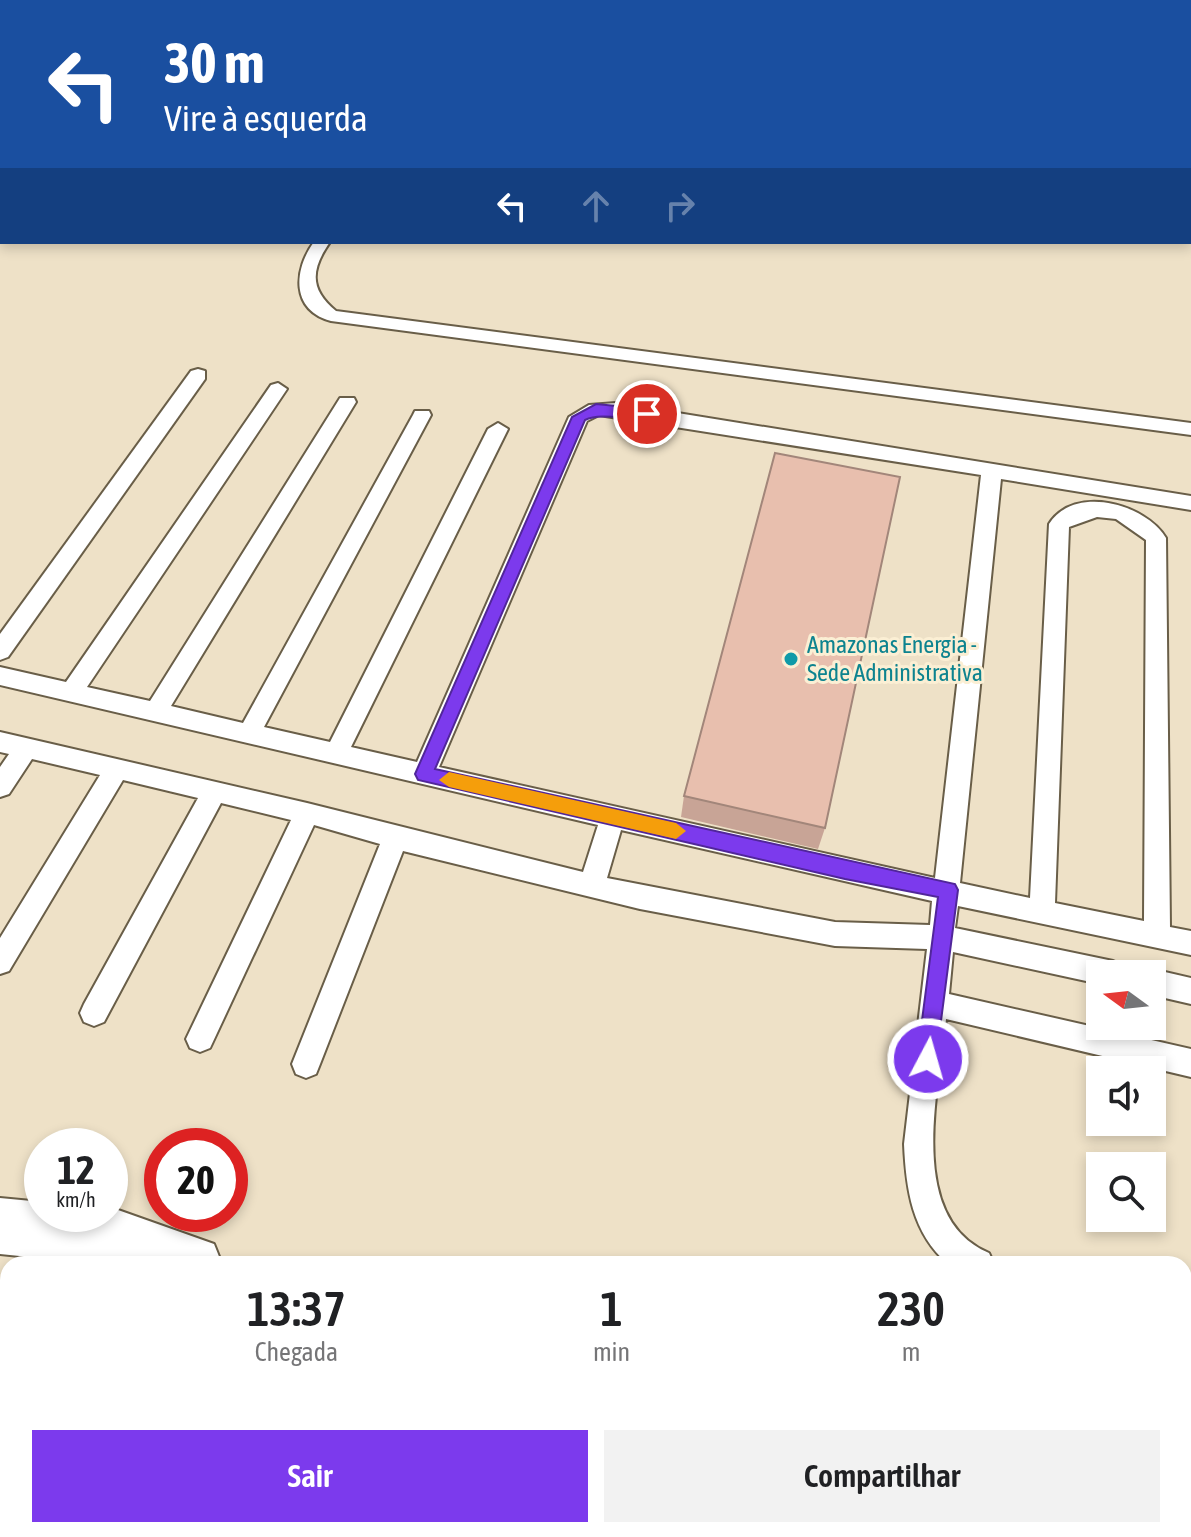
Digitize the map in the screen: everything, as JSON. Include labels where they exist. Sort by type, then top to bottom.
[{"type":"street","points":[[0,1226],[118,1238],[171,1256]]},
{"type":"lane","points":[[321,244],[308,261],[305,287],[315,303],[331,316],[1191,429]]},
{"type":"lane","points":[[0,651],[198,375]]},
{"type":"lane","points":[[71,693],[278,389]]},
{"type":"lane","points":[[154,714],[347,402]]},
{"type":"lane","points":[[424,774],[579,417],[596,409],[616,409],[1191,503]]},
{"type":"lane","points":[[249,734],[422,415]]},
{"type":"lane","points":[[336,754],[498,429]]},
{"type":"lane","points":[[962,1256],[936,1232],[922,1198],[919,1144],[992,470]]},
{"type":"lane","points":[[1042,910],[1059,524],[1077,510],[1108,511],[1140,520],[1156,538],[1157,934]]},
{"type":"lane","points":[[0,676],[845,871],[1191,943]]},
{"type":"lane","points":[[0,742],[213,794],[307,813],[395,838],[592,885],[835,934],[940,937],[1086,968]]},
{"type":"lane","points":[[0,787],[26,748]]},
{"type":"lane","points":[[0,962],[116,770]]},
{"type":"lane","points":[[94,1013],[213,794]]},
{"type":"lane","points":[[200,1039],[307,813]]},
{"type":"lane","points":[[592,885],[613,816]]},
{"type":"lane","points":[[306,1064],[395,838]]},
{"type":"lane","points":[[1166,985],[1191,991]]},
{"type":"lane","points":[[934,1003],[1191,1063]]},
{"type":"building","name":"Amazonas Energia - Sede Administrativa","points":[[775,453],[900,477],[825,828],[684,796]]},
{"type":"slow traffic","points":[[449,780],[676,831]]},
{"type":"place","name":"Amazonas Energia - Sede Administrativa","points":[[791,659]]},
{"type":"route","points":[[647,414],[596,409],[579,417],[424,774],[845,871],[948,890],[940,937],[928,1059]]}]
